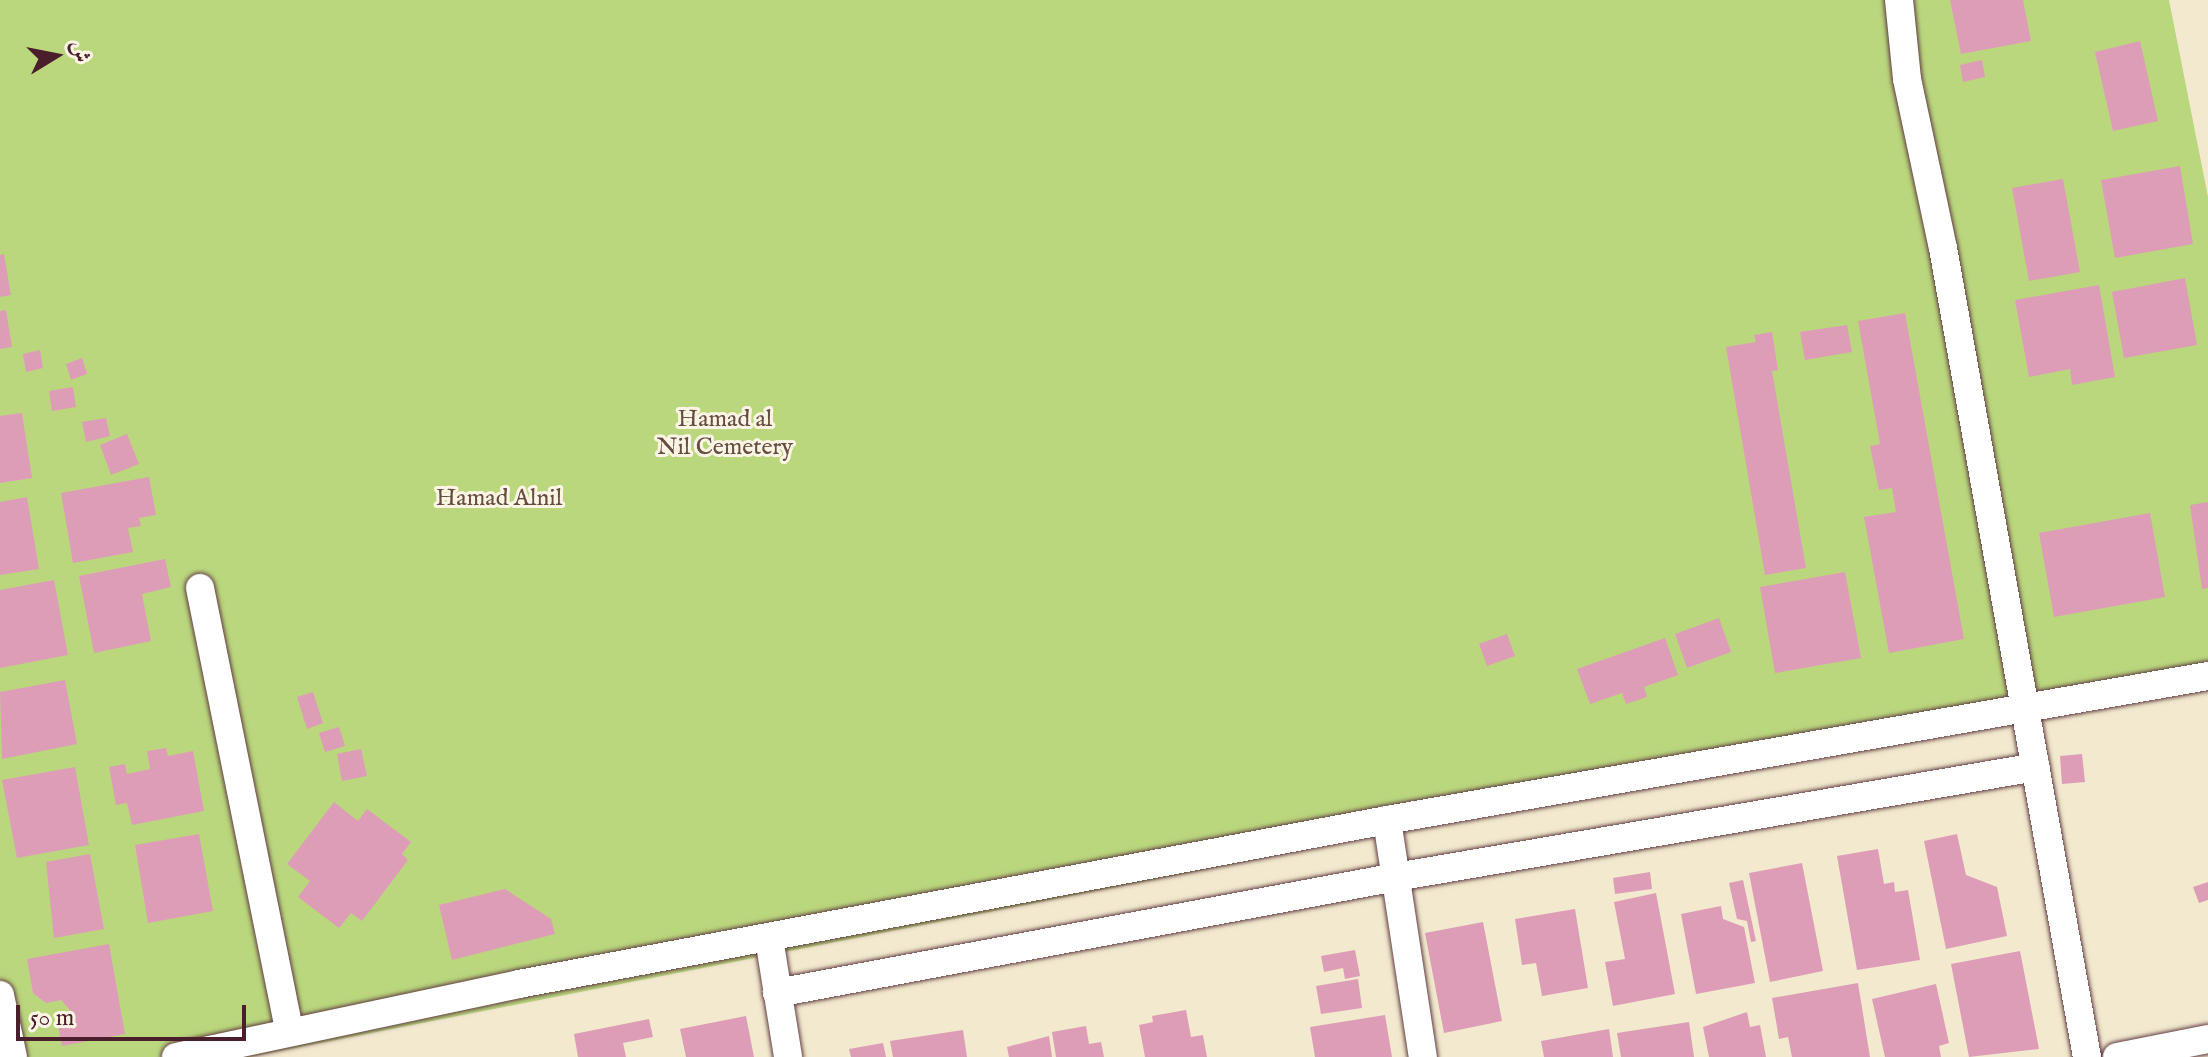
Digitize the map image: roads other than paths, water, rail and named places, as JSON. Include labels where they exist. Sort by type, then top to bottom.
[{"type":"street","points":[[1899,0],[1907,79],[2087,1057]]},
{"type":"street","points":[[200,588],[289,1029]]},
{"type":"street","points":[[176,1057],[289,1029],[1387,820],[2208,676]]},
{"type":"street","points":[[777,993],[1396,877],[2036,767]]},
{"type":"street","points":[[1387,820],[1423,1057]]},
{"type":"street","points":[[769,938],[788,1057]]},
{"type":"street","points":[[0,995],[13,1057]]},
{"type":"street","points":[[2117,1057],[2208,1039]]},
{"type":"park label","name":"Hamad al Nil Cemetery","points":[[725,434]]},
{"type":"park label","name":"Hamad Alnil","points":[[499,499]]}]
